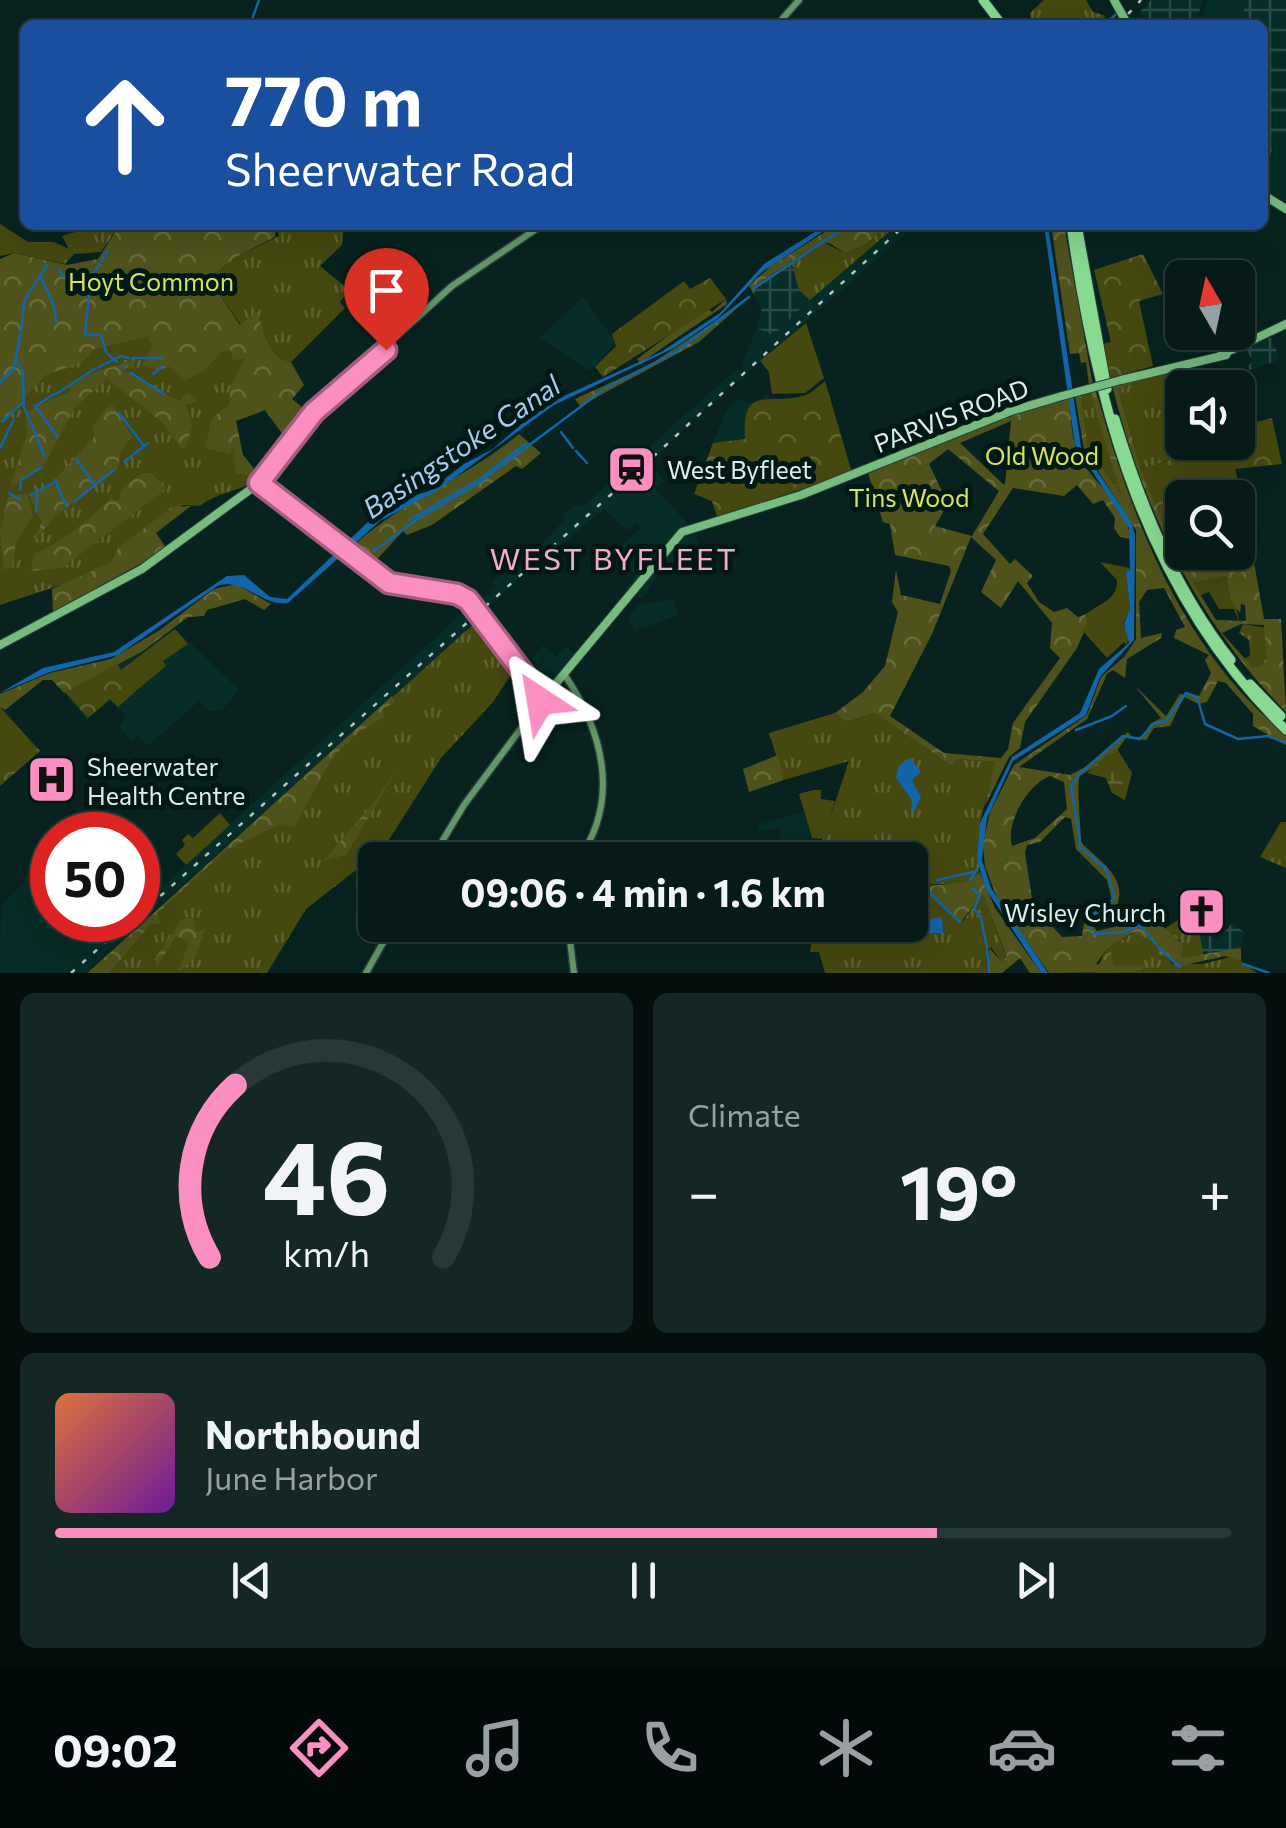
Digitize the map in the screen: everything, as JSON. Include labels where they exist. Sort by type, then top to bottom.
[{"type":"highway","points":[[987,0],[1002,20]]},
{"type":"highway","points":[[1075,230],[1105,384],[1152,524],[1209,631],[1286,722]]},
{"type":"highway","points":[[1075,230],[1099,386],[1148,532],[1174,585],[1213,648],[1286,730]]},
{"type":"main road","points":[[781,20],[799,0]]},
{"type":"main road","points":[[0,645],[142,569],[259,483],[321,405],[401,337],[447,290],[535,230]]},
{"type":"main road","name":"PARVIS ROAD","points":[[564,674],[677,535],[808,493],[1011,411],[1227,352],[1286,324]]},
{"type":"main road","points":[[259,483],[296,507],[344,551],[392,584],[457,594],[472,605],[543,699]]},
{"type":"main road","points":[[442,842],[464,804],[564,674],[606,773],[600,806],[585,842]]},
{"type":"main road","points":[[366,973],[383,942]]},
{"type":"main road","points":[[570,942],[574,973]]},
{"type":"shaded area","points":[[1151,0],[1203,0],[1197,20],[1142,20],[1140,12]]},
{"type":"shaded area","points":[[1208,0],[1244,0],[1244,20],[1202,20]]},
{"type":"shaded area","points":[[1244,0],[1286,0],[1286,135],[1278,134],[1268,162],[1268,20],[1244,20]]},
{"type":"shaded area","points":[[1278,134],[1286,135],[1286,201],[1268,193],[1268,166]]},
{"type":"shaded area","points":[[888,230],[910,230],[746,374],[742,365],[756,328],[773,335]]},
{"type":"shaded area","points":[[792,263],[800,290],[810,300],[773,335],[756,328],[762,308],[754,295],[756,285]]},
{"type":"shaded area","points":[[583,297],[616,342],[590,371],[540,338]]},
{"type":"shaded area","points":[[1268,333],[1281,359],[1250,370],[1246,367],[1253,361],[1246,350],[1255,350],[1255,341]]},
{"type":"shaded area","points":[[739,367],[743,380],[737,380],[635,476],[639,480],[653,467],[664,481],[655,489],[694,530],[700,548],[696,555],[681,552],[679,563],[663,565],[643,598],[634,598],[624,591],[636,575],[620,557],[626,550],[622,545],[641,528],[637,523],[627,531],[604,509],[559,547],[555,544],[483,613],[476,604],[496,587],[492,581],[530,556],[564,520],[562,516],[575,505],[583,506]]},
{"type":"shaded area","points":[[770,395],[772,444],[713,443],[726,411],[737,399],[754,405]]},
{"type":"shaded area","points":[[673,599],[678,615],[635,631],[628,618],[638,605]]},
{"type":"shaded area","points":[[469,607],[479,619],[160,906],[160,888]]},
{"type":"shaded area","points":[[175,628],[239,690],[222,710],[209,711],[199,701],[148,746],[138,735],[131,741],[119,727],[126,716],[110,701],[87,720],[64,693],[143,651]]},
{"type":"shaded area","points":[[543,645],[556,657],[566,646],[576,655],[543,694],[524,670]]},
{"type":"shaded area","points":[[803,812],[812,838],[782,842],[778,828],[758,832],[757,825]]},
{"type":"shaded area","points":[[30,876],[30,942],[120,942],[85,973],[0,973],[1,905]]},
{"type":"shaded area","points":[[1232,923],[1244,932],[1241,948],[1204,957],[1199,931],[1218,940]]},
{"type":"green space","points":[[1044,0],[1086,0],[1093,12],[1106,16],[1101,20],[1031,20],[1030,13]]},
{"type":"green space","points":[[0,224],[28,242],[54,242],[69,249],[62,236],[82,230],[116,230],[101,252],[74,254],[65,264],[14,253],[0,256]]},
{"type":"green space","name":"Hoyt Common","points":[[117,230],[276,230],[275,237],[236,257],[209,279],[240,325],[256,312],[268,343],[277,355],[291,362],[304,385],[292,399],[308,412],[286,439],[265,410],[236,421],[243,455],[254,469],[250,476],[235,473],[234,447],[230,454],[205,448],[212,418],[229,405],[231,385],[245,358],[233,360],[231,350],[222,351],[204,371],[184,381],[169,366],[161,370],[142,366],[152,347],[148,337],[94,349],[81,363],[46,375],[0,423],[0,259],[14,253],[67,265],[98,259]]},
{"type":"green space","points":[[278,230],[343,230],[342,245],[320,266],[349,290],[340,302],[345,308],[291,362],[272,349],[256,313],[241,325],[209,279],[236,257],[279,236]]},
{"type":"green space","points":[[828,230],[882,230],[865,245],[845,253],[829,243],[818,244],[756,285],[754,295],[749,286],[771,266]]},
{"type":"green space","points":[[882,230],[891,230],[810,300],[799,290],[792,264],[778,271],[823,242],[845,253],[865,245]]},
{"type":"green space","points":[[1052,230],[1065,230],[1093,385],[1089,386],[1086,362],[1081,363],[1079,353],[1070,354]]},
{"type":"green space","points":[[1143,254],[1163,294],[1139,301],[1153,366],[1108,379],[1101,344],[1111,342],[1094,270]]},
{"type":"green space","points":[[710,278],[726,299],[603,377],[595,367],[616,346],[612,334],[684,281],[690,289]]},
{"type":"green space","points":[[726,299],[727,304],[640,363],[637,359],[707,307],[712,312]]},
{"type":"green space","points":[[744,302],[699,342],[580,406],[575,399],[651,364]]},
{"type":"green space","points":[[806,323],[824,378],[805,393],[772,394],[769,372],[760,361]]},
{"type":"green space","points":[[234,330],[257,391],[221,426],[260,477],[200,506],[183,505],[117,549],[110,563],[79,579],[0,605],[0,417],[56,349],[151,333]]},
{"type":"green space","points":[[136,359],[133,368],[126,365],[123,370],[182,401],[182,396],[189,393],[198,401],[186,405],[192,425],[186,447],[181,449],[162,422],[107,379],[75,407],[46,462],[10,488],[27,433],[25,412],[69,392],[69,387],[90,374]]},
{"type":"green space","points":[[1165,372],[1165,460],[1170,460],[1141,469],[1118,389]]},
{"type":"green space","points":[[1165,372],[1118,389],[1141,469],[1165,520],[1165,535],[1140,475],[1112,385]]},
{"type":"green space","points":[[825,381],[852,473],[717,517],[712,501],[694,494],[713,443],[745,439],[745,421],[753,403],[806,395]]},
{"type":"green space","points":[[1096,391],[1145,534],[1190,623],[1249,701],[1286,735],[1286,745],[1253,726],[1253,714],[1226,683],[1218,681],[1207,702],[1199,704],[1184,697],[1170,726],[1154,728],[1146,740],[1126,738],[1115,753],[1080,776],[1081,842],[1110,870],[1119,895],[1117,906],[1095,916],[1092,925],[1097,931],[1146,919],[1163,907],[1159,923],[1183,945],[1181,958],[1241,948],[1241,961],[1225,956],[1176,967],[1168,957],[1160,956],[1155,943],[1133,932],[1106,950],[1096,964],[1101,965],[1103,955],[1111,952],[1114,966],[1146,965],[1140,972],[1049,973],[999,902],[985,867],[983,845],[990,812],[1014,765],[1087,715],[1101,677],[1125,656],[1136,639],[1136,530],[1084,449],[1075,396],[1081,394],[1088,448],[1121,494],[1090,392]],"holes":[[[1164,588],[1185,627],[1176,630],[1174,638],[1209,655],[1205,660],[1211,673],[1199,696],[1180,694],[1166,716],[1134,685],[1161,718],[1150,724],[1144,736],[1133,738],[1128,732],[1089,765],[1070,775],[1019,767],[1087,719],[1107,674],[1113,670],[1125,678],[1127,659],[1161,638],[1162,633],[1141,638],[1139,602],[1147,590]],[[1050,776],[1064,782],[1067,809],[1035,838],[1012,846],[1015,816],[1026,796]],[[1065,817],[1071,819],[1076,849],[1107,880],[1112,901],[1085,917],[1082,936],[1062,937],[1033,905],[1025,853],[1027,845],[1040,842]]]},
{"type":"green space","points":[[1090,392],[1124,498],[1088,448],[1081,395]]},
{"type":"green space","points":[[1069,397],[1077,452],[1123,515],[1130,539],[1120,537],[1114,528],[1115,518],[1103,500],[1093,504],[1077,485],[1064,496],[1013,488],[983,534],[1010,564],[1015,559],[1033,576],[1027,583],[1039,602],[1054,612],[1067,608],[1078,617],[1086,614],[1088,623],[1077,648],[1025,722],[1020,748],[1009,757],[985,806],[995,762],[958,759],[952,766],[874,713],[846,722],[835,713],[863,692],[885,666],[898,612],[892,602],[896,570],[901,595],[940,604],[951,571],[949,566],[895,555],[890,524],[883,522],[868,473],[1010,415]],"holes":[[[1011,421],[1005,484],[1003,484],[960,443]],[[948,449],[999,491],[972,536],[935,526],[948,504],[929,464]],[[971,537],[996,560],[981,592],[1001,608],[1018,581],[1052,623],[1050,648],[1060,658],[1013,723],[1008,749],[1001,758],[944,753],[890,716],[932,634]]]},
{"type":"green space","points":[[111,403],[132,436],[120,452],[118,469],[56,515],[33,542],[42,522],[30,496],[48,487],[95,436],[92,428]]},
{"type":"green space","points":[[1272,418],[1282,464],[1235,469],[1238,480],[1165,480],[1163,524],[1141,469],[1170,460],[1255,460],[1255,422]]},
{"type":"green space","points":[[519,434],[541,453],[522,469],[516,466],[432,525],[407,535],[403,531],[370,567],[351,555],[352,547],[371,531]]},
{"type":"green space","points":[[756,451],[758,461],[767,467],[769,462],[789,463],[788,494],[766,491],[766,501],[733,511],[724,456]]},
{"type":"green space","points":[[1225,460],[1228,479],[1192,480],[1190,464]]},
{"type":"green space","points":[[1183,461],[1190,480],[1165,480],[1165,489],[1155,492],[1148,472]]},
{"type":"green space","points":[[142,473],[152,473],[166,489],[62,568],[31,571],[34,554],[74,530],[110,499],[119,500],[121,490]]},
{"type":"green space","points":[[27,493],[33,515],[16,543],[12,567],[4,570],[0,533],[8,497]]},
{"type":"green space","points":[[191,506],[156,533],[167,549],[53,612],[52,589],[110,563],[117,549],[172,507]]},
{"type":"green space","points":[[1100,562],[1130,568],[1130,610],[1123,623],[1129,634],[1127,645],[1124,642],[1107,658],[1082,630],[1088,623],[1086,614],[1111,597],[1117,587],[1117,580]]},
{"type":"green space","points":[[1255,568],[1264,619],[1281,619],[1286,712],[1254,677],[1225,640],[1182,570]],"holes":[[[1226,576],[1230,599],[1240,613],[1241,604],[1245,605],[1246,621],[1216,620],[1193,583]],[[1241,624],[1264,625],[1267,663],[1253,668],[1222,633]]]},
{"type":"green space","points":[[1226,576],[1239,622],[1234,609],[1219,609],[1209,592],[1198,596],[1193,583]]},
{"type":"green space","points":[[236,584],[271,604],[264,610],[245,599],[207,610],[204,616],[188,617],[143,651],[64,693],[52,680],[43,680],[5,710],[0,707],[0,694],[50,673],[111,659],[160,630],[214,589]]},
{"type":"green space","points":[[479,619],[516,667],[493,702],[441,758],[387,842],[358,842],[358,868],[306,909],[267,973],[87,973],[121,942],[160,942],[160,907]]},
{"type":"green space","points":[[1243,624],[1266,628],[1267,663],[1253,669],[1243,659],[1250,656],[1249,640],[1239,633]]},
{"type":"green space","points":[[175,629],[188,644],[163,661],[166,666],[137,690],[121,670]]},
{"type":"green space","points":[[117,664],[137,690],[118,707],[110,699],[88,718],[65,692]]},
{"type":"green space","points":[[392,696],[394,703],[383,709],[384,717],[338,752],[294,827],[281,824],[226,850],[160,911]]},
{"type":"green space","points":[[0,707],[40,751],[0,786]]},
{"type":"green space","points":[[835,713],[846,722],[874,713],[952,766],[958,759],[996,762],[980,822],[979,872],[966,883],[928,885],[928,842],[822,842],[849,761],[784,780],[769,733]]},
{"type":"green space","points":[[13,723],[37,751],[20,767],[0,744],[0,735]]},
{"type":"green space","points":[[1116,747],[1132,773],[1125,800],[1112,793],[1106,778],[1087,773],[1107,755],[1114,754]]},
{"type":"green space","points":[[778,755],[784,780],[749,792],[743,769]]},
{"type":"green space","points":[[403,759],[346,855],[323,861],[376,800]]},
{"type":"green space","points":[[821,790],[821,799],[835,801],[824,839],[812,838],[799,794]]},
{"type":"green space","points":[[220,813],[230,825],[186,865],[176,854],[185,845],[182,840],[188,834],[193,838]]},
{"type":"green space","points":[[1281,822],[1286,822],[1286,868],[1260,857]]},
{"type":"green space","points":[[980,872],[995,908],[1041,973],[1030,973],[1020,958],[1002,973],[987,973],[989,948],[1002,962],[1007,957],[983,894],[960,923],[928,893],[928,885],[966,882]]},
{"type":"green space","points":[[928,892],[963,921],[983,893],[1007,958],[1002,963],[991,947],[986,951],[987,973],[825,973],[819,952],[810,952],[812,942],[928,942]]},
{"type":"green space","points":[[1182,917],[1199,931],[1204,957],[1181,958],[1180,941],[1163,930]]},
{"type":"green space","points":[[193,918],[196,932],[205,928],[197,955],[178,973],[189,942],[176,936],[157,967],[155,959],[182,919]]},
{"type":"green space","points":[[1134,932],[1155,943],[1160,956],[1168,957],[1172,964],[1203,964],[1234,956],[1257,973],[1095,973],[1106,950]]},
{"type":"green space","points":[[122,942],[136,942],[109,973],[88,973]]},
{"type":"water","points":[[818,230],[825,230],[762,272],[718,318],[674,348],[554,405],[435,492],[380,521],[288,603],[270,601],[238,586],[219,585],[118,655],[50,672],[0,693],[43,668],[114,652],[227,576],[244,575],[270,597],[287,599],[368,522],[388,514],[400,500],[429,491],[464,464],[493,449],[542,406],[661,352],[720,313],[764,264]]},
{"type":"water","points":[[1045,230],[1049,230],[1081,447],[1132,523],[1135,535],[1134,640],[1100,677],[1086,715],[1013,761],[987,818],[982,860],[991,888],[1048,973],[1041,973],[986,889],[977,860],[980,823],[1012,757],[1080,713],[1099,669],[1129,643],[1124,623],[1130,609],[1126,572],[1130,570],[1129,528],[1075,445]]},
{"type":"water","points":[[910,758],[921,772],[912,780],[921,797],[913,814],[911,799],[896,778],[899,765]]},
{"type":"water","points":[[942,917],[943,933],[928,933],[928,918]]},
{"type":"waterway","points":[[252,20],[259,0]]},
{"type":"waterway","points":[[1110,20],[1117,13]]},
{"type":"waterway","points":[[753,289],[841,230]]},
{"type":"waterway","points":[[106,352],[101,335],[85,335],[91,277],[108,251]]},
{"type":"waterway","points":[[22,325],[24,301],[47,265]]},
{"type":"waterway","points":[[59,269],[63,276],[89,277]]},
{"type":"waterway","points":[[41,277],[50,297]]},
{"type":"waterway","points":[[606,388],[677,351],[749,297]]},
{"type":"waterway","points":[[51,299],[55,311]]},
{"type":"waterway","points":[[55,313],[57,323]]},
{"type":"waterway","points":[[0,382],[14,368],[22,326]]},
{"type":"waterway","points":[[108,354],[117,362]]},
{"type":"waterway","points":[[99,367],[121,356],[129,358]]},
{"type":"waterway","points":[[132,358],[162,358]]},
{"type":"waterway","points":[[17,361],[23,373],[24,407]]},
{"type":"waterway","points":[[153,374],[162,367]]},
{"type":"waterway","points":[[56,394],[96,368]]},
{"type":"waterway","points":[[131,373],[164,394]]},
{"type":"waterway","points":[[374,551],[419,518],[477,484],[603,390]]},
{"type":"waterway","points":[[36,406],[54,394]]},
{"type":"waterway","points":[[2,422],[22,403]]},
{"type":"waterway","points":[[34,405],[58,437]]},
{"type":"waterway","points":[[25,409],[45,457]]},
{"type":"waterway","points":[[119,413],[144,446]]},
{"type":"waterway","points":[[0,448],[14,419]]},
{"type":"waterway","points":[[561,432],[573,448]]},
{"type":"waterway","points":[[124,462],[148,443]]},
{"type":"waterway","points":[[409,520],[480,479],[525,444]]},
{"type":"waterway","points":[[576,451],[587,463]]},
{"type":"waterway","points":[[76,459],[94,484]]},
{"type":"waterway","points":[[20,490],[21,480],[42,467]]},
{"type":"waterway","points":[[74,502],[114,470]]},
{"type":"waterway","points":[[55,480],[67,507]]},
{"type":"waterway","points":[[30,495],[55,482]]},
{"type":"waterway","points":[[9,493],[21,500]]},
{"type":"waterway","points":[[36,512],[37,493]]},
{"type":"waterway","points":[[1091,930],[1088,918],[1115,898],[1106,869],[1081,848],[1071,787],[1079,774],[1123,736],[1140,739],[1154,723],[1166,721],[1186,693],[1197,697],[1205,724],[1238,739],[1268,736],[1286,743]]},
{"type":"waterway","points":[[1076,730],[1126,706]]},
{"type":"waterway","points":[[970,880],[977,869]]},
{"type":"waterway","points":[[937,880],[973,872]]},
{"type":"waterway","points":[[972,888],[980,895],[974,909],[981,917]]},
{"type":"waterway","points":[[928,892],[960,922]]},
{"type":"waterway","points":[[981,918],[987,948]]},
{"type":"waterway","points":[[1093,934],[1123,932],[1140,925],[1156,944]]},
{"type":"waterway","points":[[1158,947],[1180,967]]},
{"type":"waterway","points":[[987,950],[989,973]]},
{"type":"waterway","points":[[1243,964],[1269,973]]},
{"type":"railway","points":[[1123,20],[1141,0]]},
{"type":"railway","points":[[160,896],[653,457],[900,230]]},
{"type":"railway","points":[[71,973],[106,942]]},
{"type":"place","name":"West Byfleet","points":[[632,469]]},
{"type":"place","name":"Sheerwater Health Centre","points":[[52,780]]},
{"type":"place","name":"Wisley Church","points":[[1201,912]]},
{"type":"district","name":"WEST BYFLEET","points":[[614,557]]},
{"type":"route","points":[[386,350],[314,412],[259,483],[296,507],[355,561],[389,583],[457,594],[468,600],[543,699],[540,701]]},
{"type":"water label","name":"Basingstoke Canal","points":[[461,446]]},
{"type":"park label","name":"Old Wood","points":[[1042,455]]},
{"type":"park label","name":"Tins Wood","points":[[909,497]]}]
